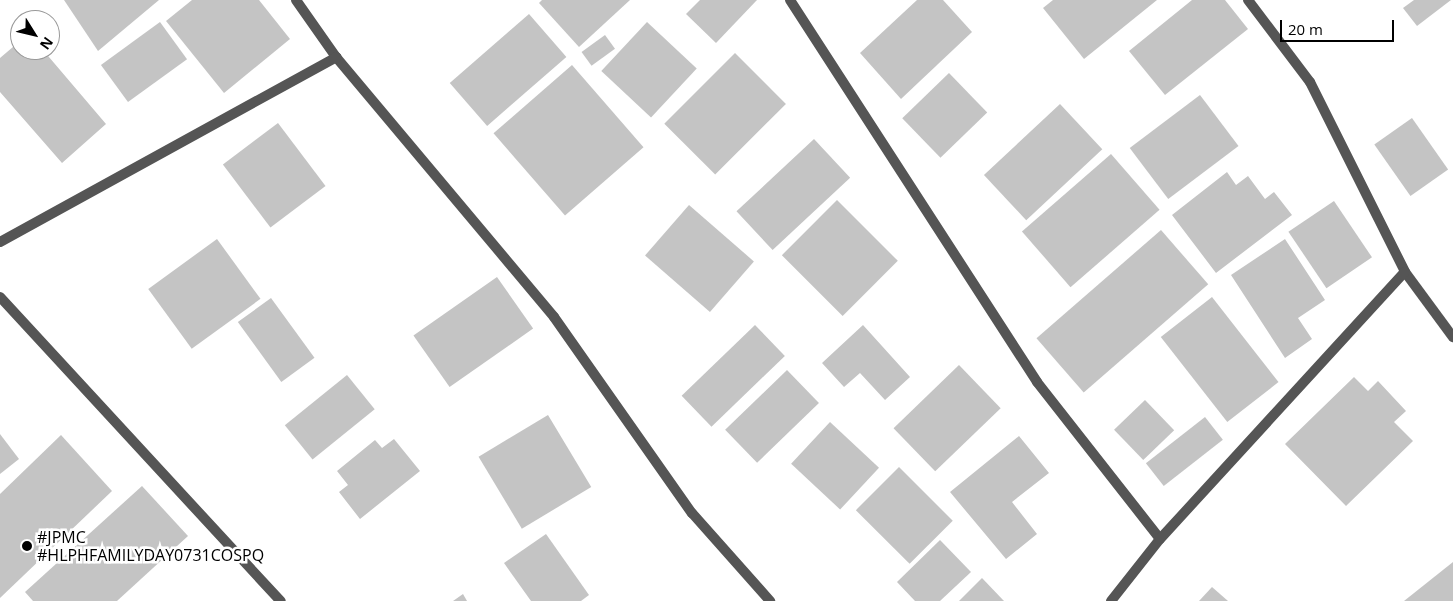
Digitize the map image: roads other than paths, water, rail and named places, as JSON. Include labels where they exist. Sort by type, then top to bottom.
[{"type":"street","points":[[296,0],[336,57],[554,316],[692,513],[770,601]]},
{"type":"street","points":[[790,0],[1037,382],[1160,539]]},
{"type":"street","points":[[1248,0],[1310,82],[1406,272],[1453,337]]},
{"type":"street","points":[[0,242],[336,57]]},
{"type":"street","points":[[1111,601],[1160,539],[1406,272]]},
{"type":"street","points":[[0,297],[281,601]]},
{"type":"place","name":"#JPMC #HLPHFAMILYDAY0731COSPQ","points":[[27,546]]}]
